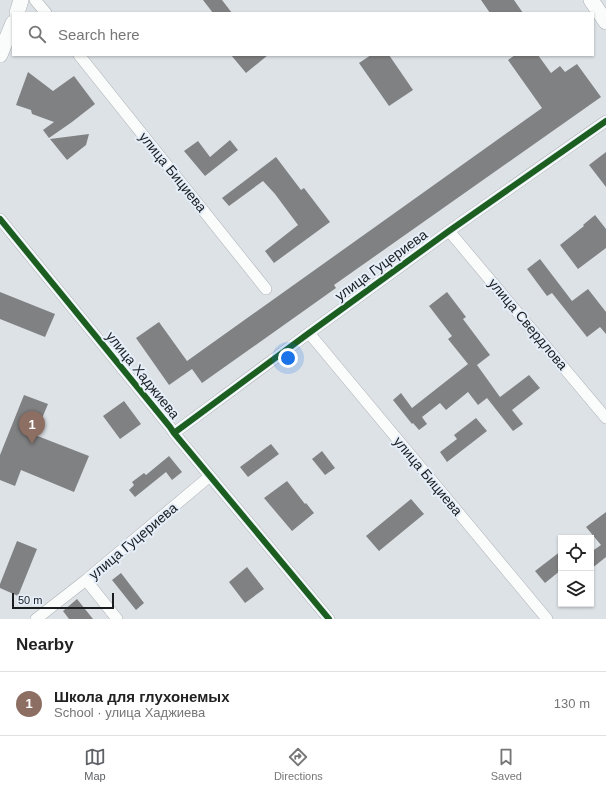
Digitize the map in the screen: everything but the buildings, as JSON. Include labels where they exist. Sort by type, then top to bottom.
[{"type":"main road","points":[[17,12],[21,0]]},
{"type":"main road","points":[[591,0],[606,22]]},
{"type":"main road","points":[[0,20],[12,22]]},
{"type":"main road","points":[[0,55],[12,25]]},
{"type":"street","points":[[35,0],[45,12]]},
{"type":"street","name":"улица Бициева","points":[[80,56],[266,289]]},
{"type":"street","name":"улица Гуцериева","points":[[174,434],[449,231],[606,121]]},
{"type":"street","name":"улица Хаджиева","points":[[0,219],[170,427],[174,434],[329,619]]},
{"type":"street","name":"улица Свердлова","points":[[449,231],[606,418]]},
{"type":"street","name":"улица Бициева","points":[[309,333],[547,619]]},
{"type":"street","name":"улица Гуцериева","points":[[36,619],[86,580],[210,476]]},
{"type":"street","points":[[86,580],[117,619]]},
{"type":"cycle path","points":[[174,433],[449,231],[606,121]]},
{"type":"cycle path","points":[[0,219],[174,433],[329,619]]},
{"type":"place","name":"Школа для глухонемых","points":[[32,444]]}]
